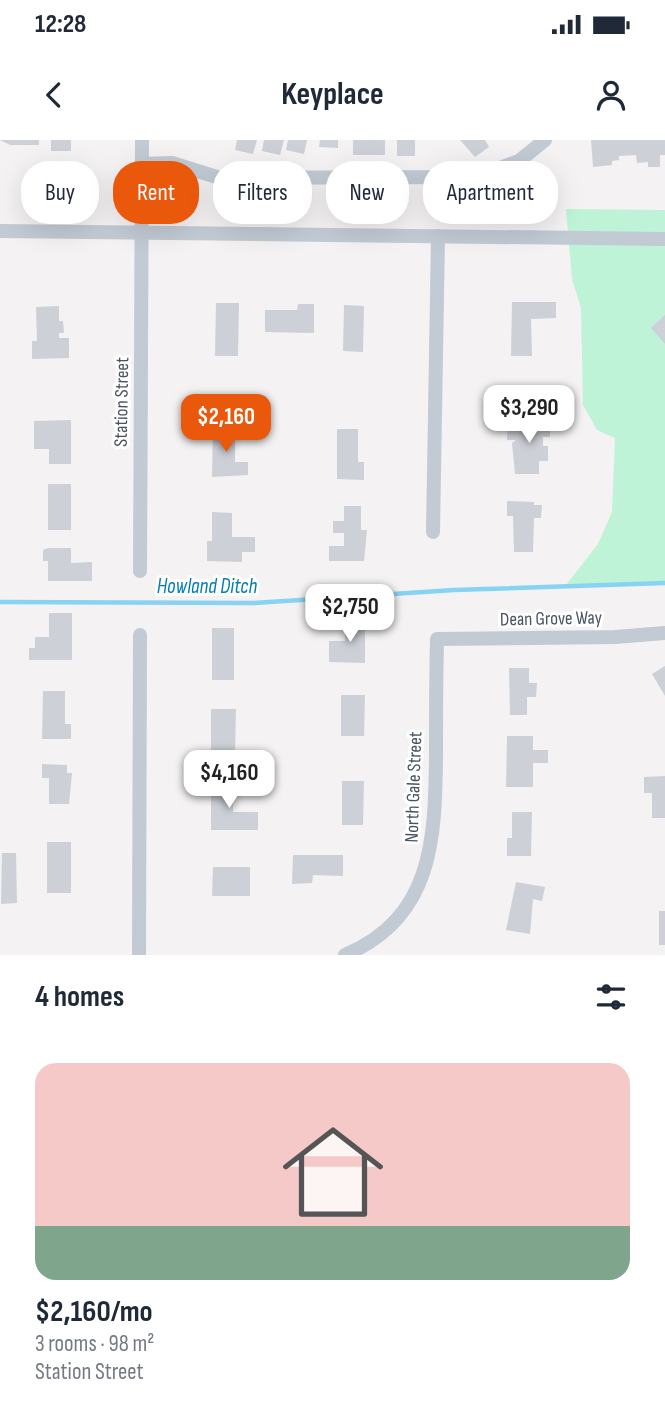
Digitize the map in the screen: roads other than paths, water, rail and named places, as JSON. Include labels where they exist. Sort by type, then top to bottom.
[{"type":"street","name":"Station Street","points":[[142,140],[142,161]]},
{"type":"street","points":[[199,171],[220,178],[475,177],[519,161],[545,140]]},
{"type":"street","name":"Station Street","points":[[140,571],[144,224]]},
{"type":"street","points":[[0,231],[665,239]]},
{"type":"street","points":[[433,532],[438,236]]},
{"type":"street","name":"Dean Grove Way","points":[[437,639],[615,637],[665,633]]},
{"type":"street","points":[[139,955],[140,635]]},
{"type":"street","name":"North Gale Street","points":[[345,955],[371,941],[390,925],[417,891],[433,839],[437,639]]},
{"type":"waterway","name":"Howland Ditch","points":[[0,602],[253,603],[454,590],[665,583]]}]
